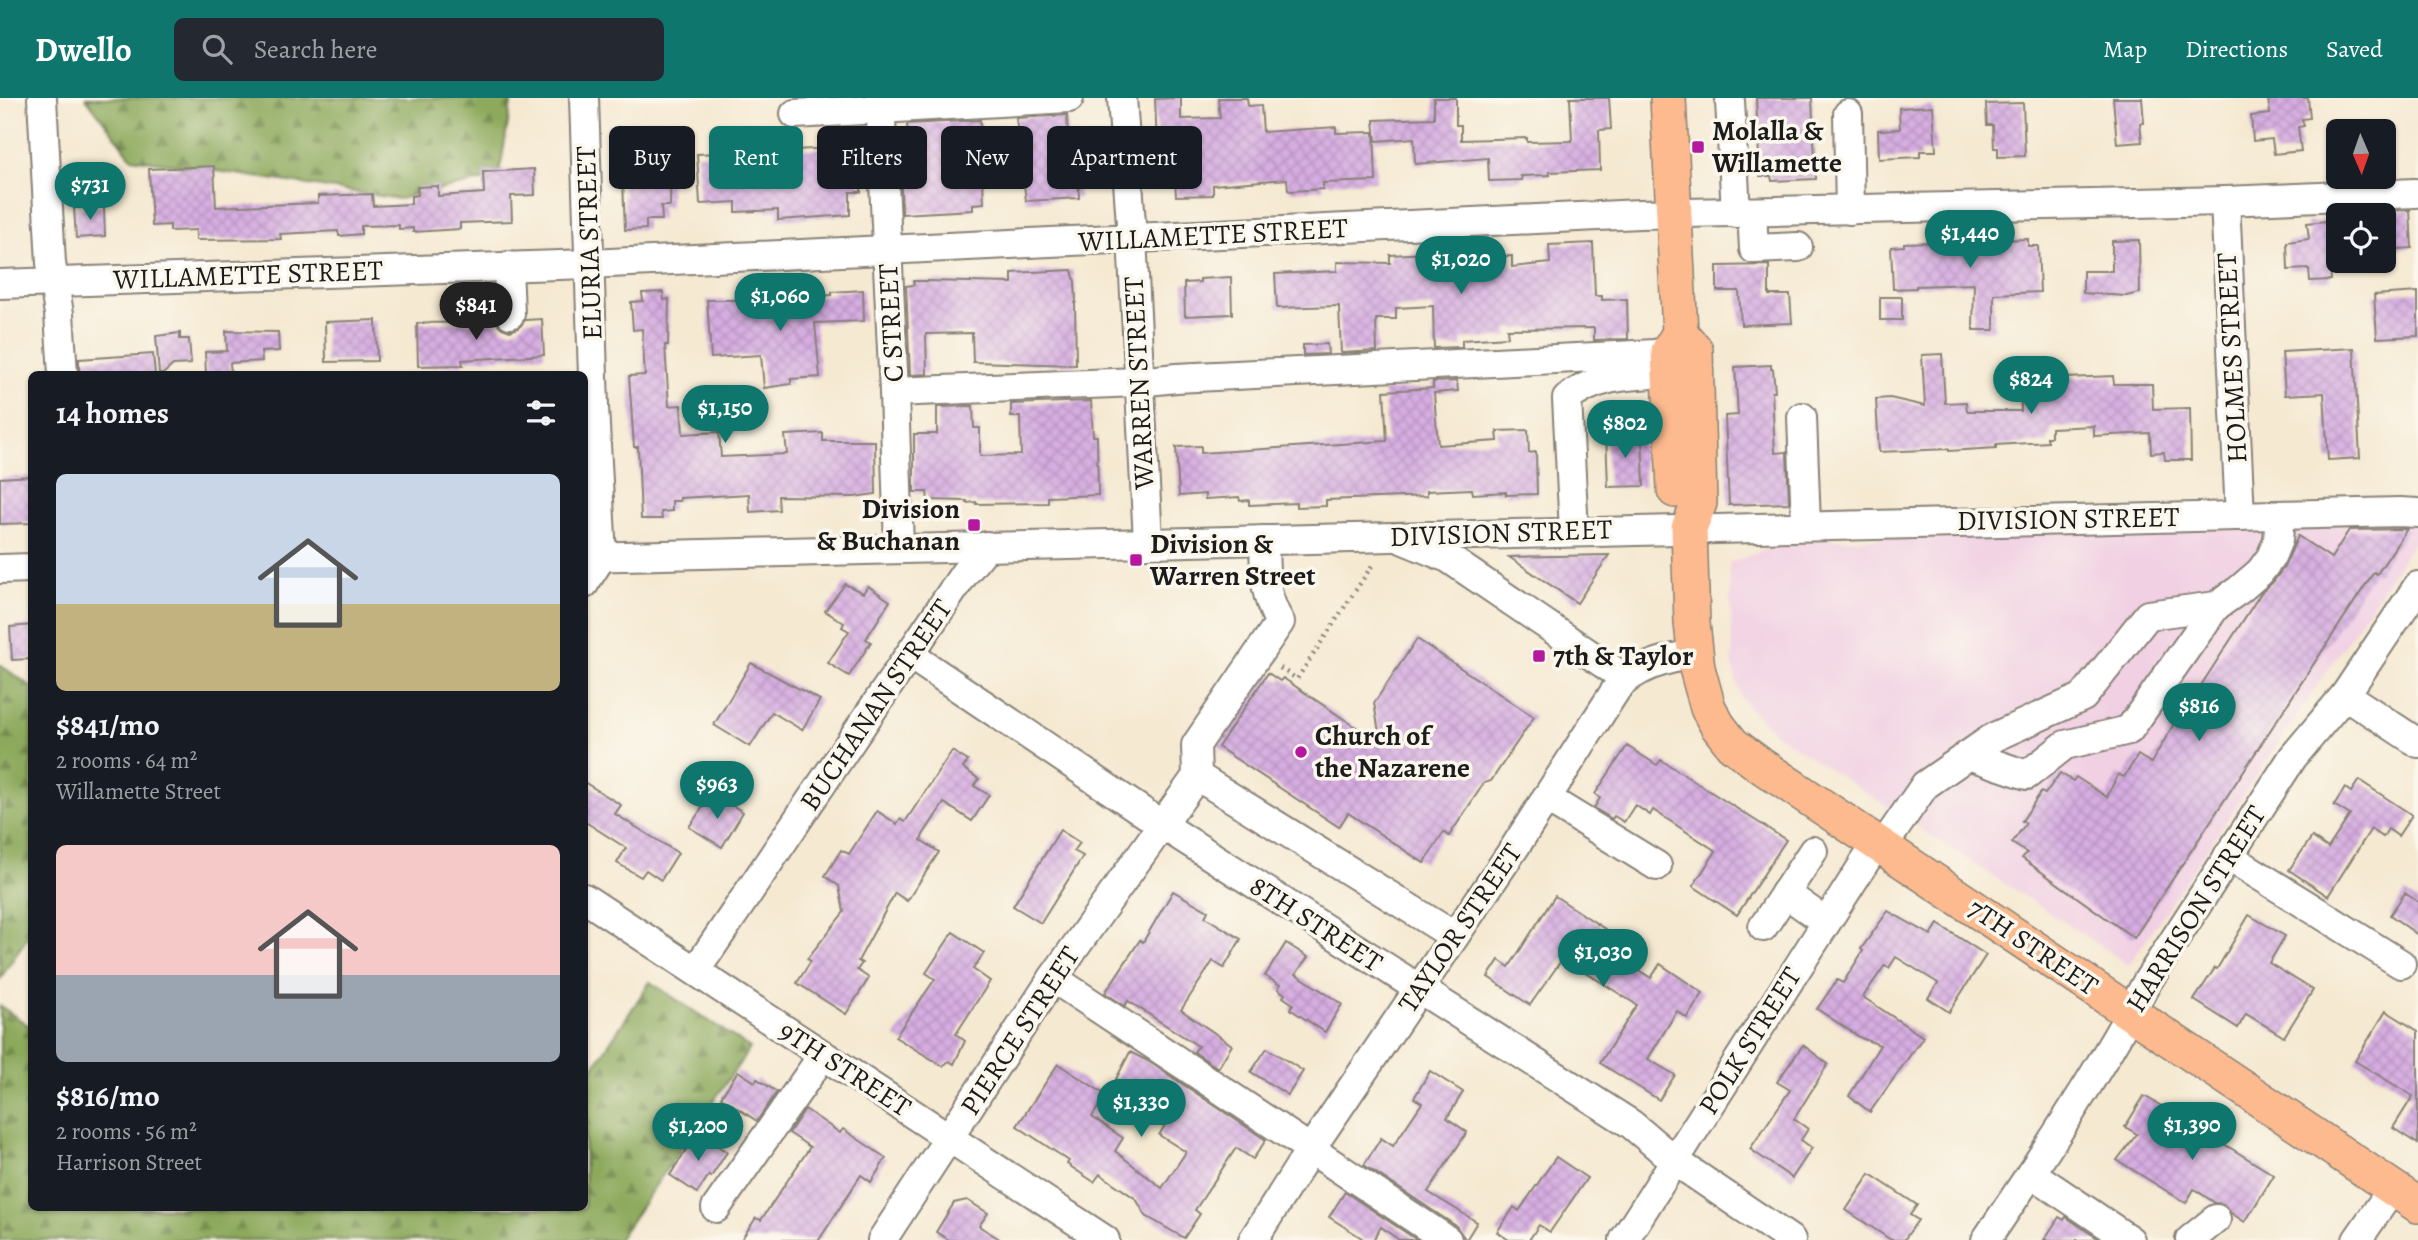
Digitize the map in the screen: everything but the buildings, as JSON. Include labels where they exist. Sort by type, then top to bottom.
[{"type":"main road","points":[[1668,98],[1676,214],[1673,352]]},
{"type":"main road","name":"7TH STREET","points":[[1673,352],[1695,351],[1699,503],[1689,528],[1697,668],[1708,708],[1732,744],[2405,1197]]},
{"type":"street","points":[[42,98],[62,371]]},
{"type":"street","name":"ELURIA STREET","points":[[584,98],[593,556]]},
{"type":"street","points":[[795,114],[880,104],[1069,98]]},
{"type":"street","name":"WARREN STREET","points":[[1122,98],[1148,541]]},
{"type":"street","points":[[1730,101],[1744,213],[1754,249],[1798,247]]},
{"type":"street","name":"C STREET","points":[[880,104],[894,392],[898,548]]},
{"type":"street","points":[[1848,114],[1850,210]]},
{"type":"street","name":"WILLAMETTE STREET","points":[[0,284],[589,264],[1676,214],[2225,201],[2415,193]]},
{"type":"street","name":"HOLMES STREET","points":[[2225,201],[2240,516]]},
{"type":"street","points":[[508,266],[510,314]]},
{"type":"street","points":[[894,392],[1138,382],[1673,352]]},
{"type":"street","points":[[1574,531],[1567,399],[1575,392],[1605,378],[1673,352]]},
{"type":"street","points":[[1802,417],[1805,525]]},
{"type":"street","name":"DIVISION STREET","points":[[593,556],[1148,541],[1264,540],[1383,546],[1574,531],[2418,513]]},
{"type":"street","points":[[1968,755],[2027,775],[2064,745],[2129,730],[2216,606],[2260,572],[2271,557],[2278,540],[2280,515]]},
{"type":"street","points":[[1264,540],[1266,592],[1270,607],[1280,622],[1196,745],[1197,776],[1454,936]]},
{"type":"street","points":[[1383,546],[1408,541],[1448,558],[1626,679]]},
{"type":"street","name":"BUCHANAN STREET","points":[[696,970],[964,574],[987,546]]},
{"type":"street","points":[[0,569],[28,568]]},
{"type":"street","name":"HARRISON STREET","points":[[1986,1240],[2031,1173],[2147,982],[2293,757],[2345,695],[2418,586]]},
{"type":"street","name":"POLK STREET","points":[[1624,1240],[1826,922],[1925,785],[1994,737],[2083,697],[2148,615],[2216,606]]},
{"type":"street","name":"TAYLOR STREET","points":[[1253,1240],[1610,699],[1626,679],[1655,663],[1695,653]]},
{"type":"street","name":"8TH STREET","points":[[910,655],[1161,824],[1631,1124],[1675,1161],[1791,1240]]},
{"type":"street","points":[[2345,695],[2418,743]]},
{"type":"street","name":"PIERCE STREET","points":[[882,1240],[1053,978],[1197,776]]},
{"type":"street","points":[[1546,798],[1657,866]]},
{"type":"street","points":[[1763,927],[1813,851]]},
{"type":"street","points":[[2228,856],[2401,964]]},
{"type":"street","points":[[1785,892],[1826,922]]},
{"type":"street","name":"9TH STREET","points":[[588,901],[949,1137],[1076,1232],[1105,1240]]},
{"type":"street","points":[[1053,978],[1447,1240]]},
{"type":"street","points":[[716,1208],[823,1055]]},
{"type":"street","points":[[2031,1173],[2130,1240]]},
{"type":"street","points":[[2357,1240],[2405,1197]]},
{"type":"street","points":[[2190,1240],[2216,1219]]},
{"type":"path","points":[[1258,654],[1297,679],[1383,546]]},
{"type":"shaded area","points":[[2418,522],[2418,536],[2129,965],[1776,734],[1741,697],[1733,668],[1729,563],[1788,541]]},
{"type":"green space","points":[[86,98],[512,98],[499,177],[399,199],[132,158]]},
{"type":"green space","points":[[0,665],[28,684],[28,937],[0,979]]},
{"type":"green space","points":[[650,982],[750,1048],[618,1240],[0,1240],[0,1006],[28,1025],[28,1211],[588,1211],[588,1067],[593,1068]]},
{"type":"place","name":"Molalla & Willamette","points":[[1698,147]]},
{"type":"place","name":"Division & Buchanan","points":[[974,525]]},
{"type":"place","name":"Division & Warren Street","points":[[1136,560]]},
{"type":"place","name":"7th & Taylor","points":[[1539,656]]},
{"type":"place","name":"Church of the Nazarene","points":[[1301,752]]}]
